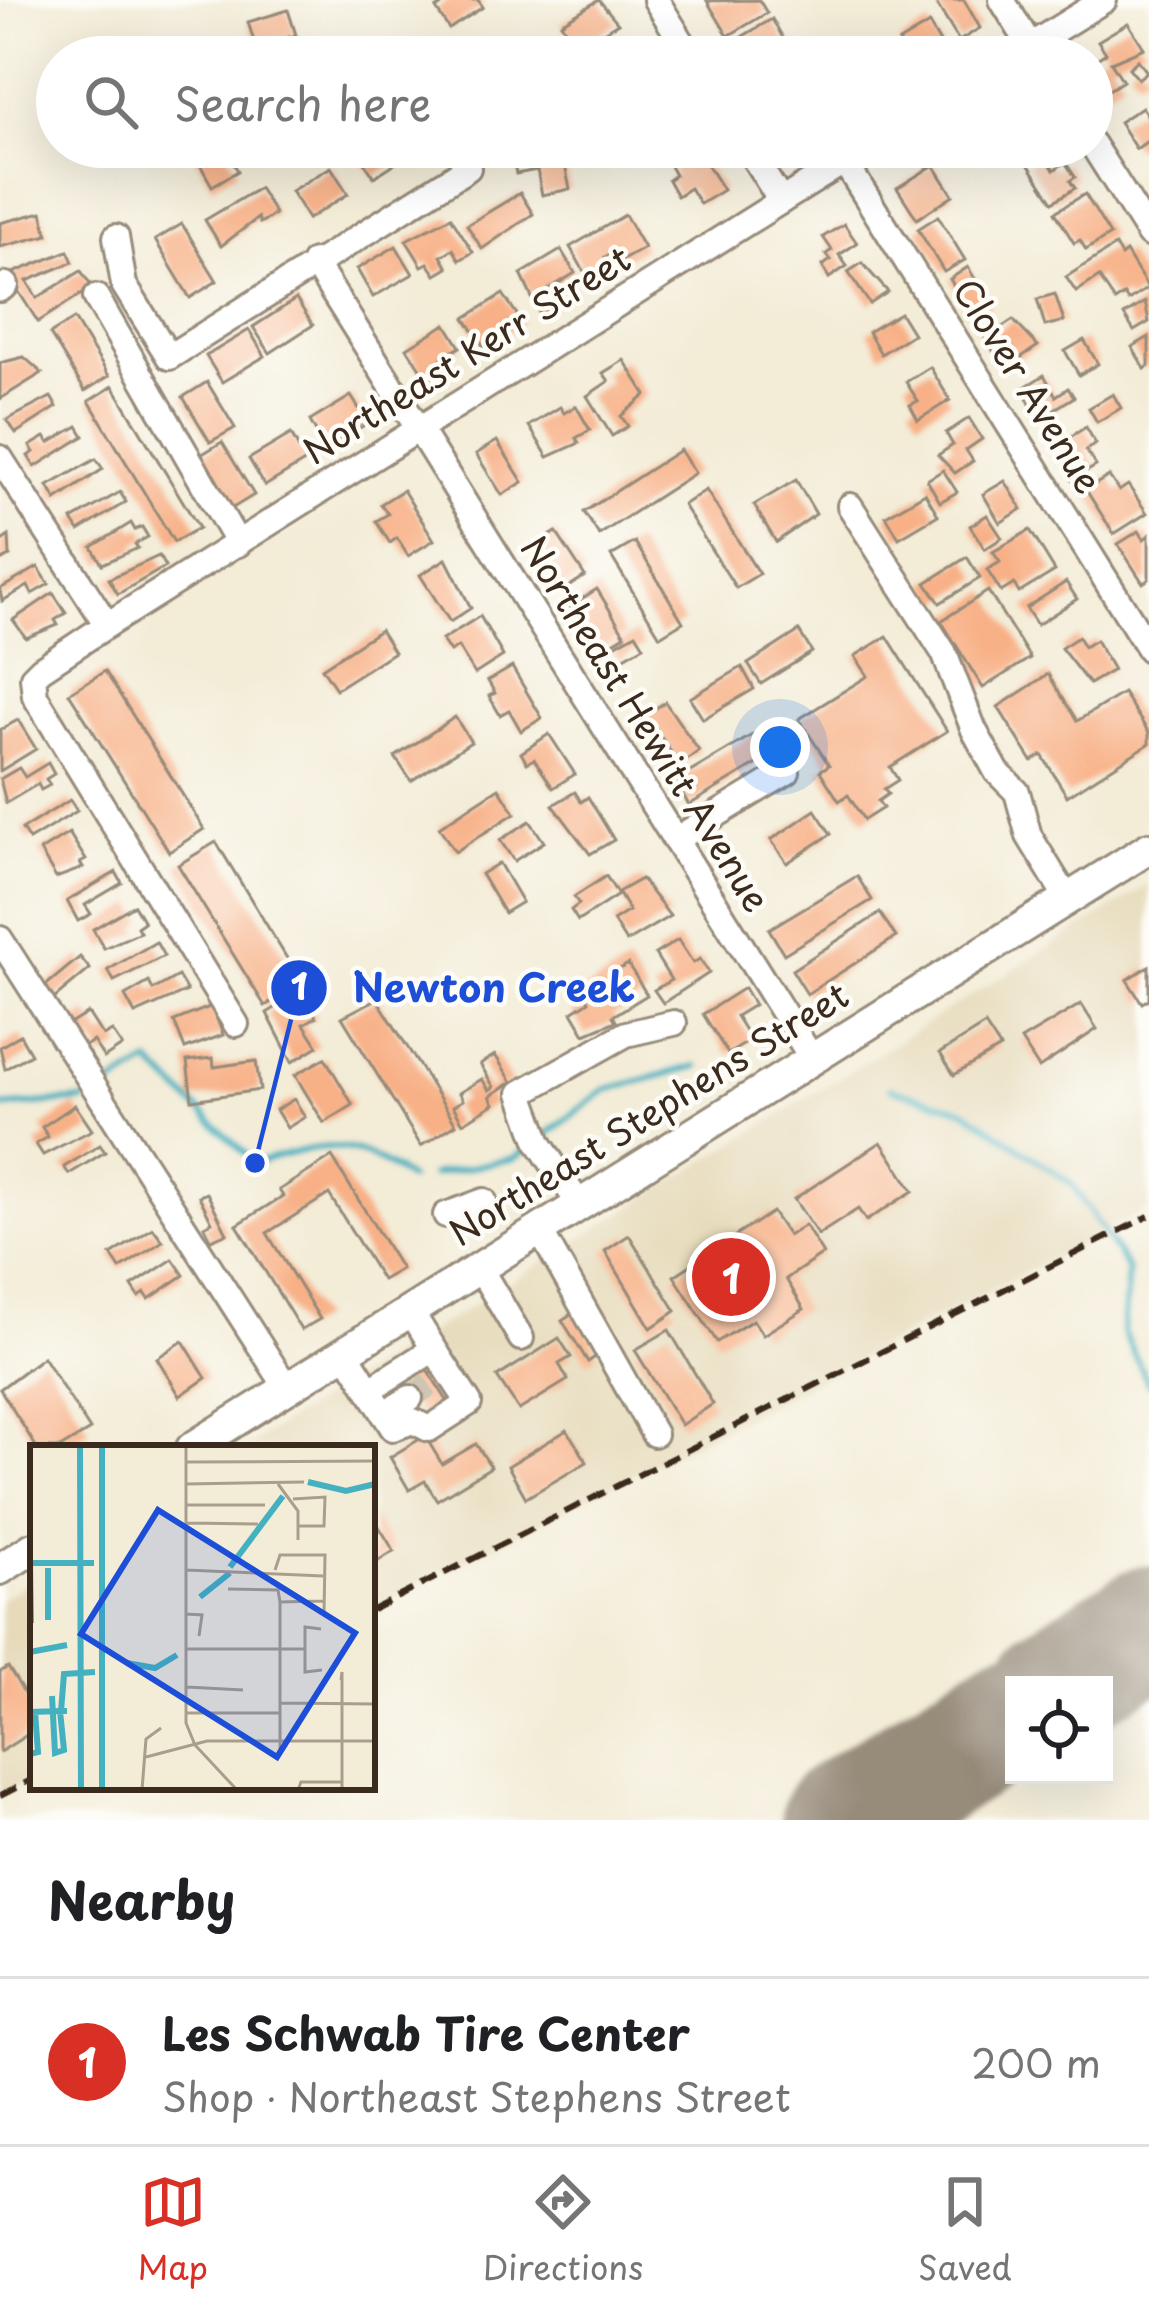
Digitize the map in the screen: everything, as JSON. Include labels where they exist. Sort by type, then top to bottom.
[{"type":"main road","name":"Northeast Stephens Street","points":[[196,1445],[1149,848]]},
{"type":"main road","points":[[0,1569],[30,1550]]},
{"type":"street","points":[[656,0],[679,36]]},
{"type":"street","points":[[1002,0],[1019,36]]},
{"type":"street","points":[[1052,36],[1104,0]]},
{"type":"street","points":[[141,376],[468,168]]},
{"type":"street","points":[[760,168],[781,201]]},
{"type":"street","name":"Northeast Kerr Street","points":[[236,1024],[31,686],[41,669],[833,168]]},
{"type":"street","name":"Clover Avenue","points":[[848,168],[1149,649]]},
{"type":"street","points":[[1107,168],[1149,235]]},
{"type":"street","points":[[116,237],[124,285],[169,356]]},
{"type":"street","name":"Northeast Hewitt Avenue","points":[[314,262],[811,1057]]},
{"type":"street","points":[[96,297],[238,544]]},
{"type":"street","points":[[0,458],[107,625]]},
{"type":"street","points":[[850,506],[944,653],[974,730],[997,772],[1017,792],[1029,836],[1067,898]]},
{"type":"street","points":[[675,840],[787,772]]},
{"type":"street","points":[[0,939],[88,1084],[287,1388]]},
{"type":"street","points":[[580,1204],[539,1143],[520,1093],[626,1034],[674,1023]]},
{"type":"street","points":[[446,1215],[484,1201]]},
{"type":"street","points":[[539,1229],[654,1433]]},
{"type":"street","points":[[479,1268],[521,1338]]},
{"type":"street","points":[[345,1351],[393,1427],[413,1421],[429,1429],[469,1403],[442,1377],[434,1349],[410,1310]]},
{"type":"street","points":[[369,1390],[434,1349]]},
{"type":"street","points":[[384,1414],[410,1398]]},
{"type":"shaded area","points":[[1149,885],[1149,1209],[375,1607],[375,1445],[249,1445]]},
{"type":"shaded area","points":[[30,1582],[30,1779],[0,1794],[0,1600]]},
{"type":"building","points":[[449,0],[478,0],[483,7],[449,29],[436,9]]},
{"type":"building","points":[[599,0],[618,23],[597,36],[570,36],[561,23]]},
{"type":"building","points":[[759,0],[767,13],[728,36],[707,1]]},
{"type":"building","points":[[964,0],[980,28],[956,36],[936,3]]},
{"type":"building","points":[[288,10],[296,35],[252,36],[248,22]]},
{"type":"building","points":[[772,19],[782,36],[743,36]]},
{"type":"building","points":[[1128,23],[1144,48],[1113,61],[1113,36],[1106,36]]},
{"type":"building","points":[[929,24],[936,36],[909,36]]},
{"type":"building","points":[[1138,60],[1147,72],[1138,79],[1129,68]]},
{"type":"building","points":[[1113,65],[1123,81],[1113,87]]},
{"type":"building","points":[[1142,107],[1149,118],[1149,140],[1136,149],[1119,122]]},
{"type":"building","points":[[202,168],[236,168],[238,171],[212,186]]},
{"type":"building","points":[[332,168],[348,194],[308,219],[291,191]]},
{"type":"building","points":[[515,168],[566,168],[570,189],[542,195],[537,170],[516,174]]},
{"type":"building","points":[[671,168],[709,168],[723,190],[700,204],[690,188],[677,196],[668,180],[675,175]]},
{"type":"building","points":[[936,168],[953,195],[917,219],[897,188]]},
{"type":"building","points":[[1031,168],[1069,168],[1075,177],[1070,181],[1075,188],[1053,202]]},
{"type":"building","points":[[259,188],[275,214],[260,223],[258,218],[221,246],[205,220]]},
{"type":"building","points":[[520,193],[533,214],[482,249],[467,225]]},
{"type":"building","points":[[1085,194],[1110,235],[1086,250],[1080,240],[1074,243],[1055,212]]},
{"type":"building","points":[[42,212],[48,235],[0,247],[0,223]]},
{"type":"building","points":[[625,215],[644,248],[621,261],[615,251],[605,257],[610,265],[588,278],[570,247]]},
{"type":"building","points":[[938,216],[965,260],[944,272],[918,229]]},
{"type":"building","points":[[451,217],[473,252],[460,260],[453,249],[441,256],[448,268],[436,275],[428,263],[422,266],[406,240]]},
{"type":"building","points":[[182,224],[217,281],[190,298],[155,240]]},
{"type":"building","points":[[844,224],[857,243],[839,255],[847,266],[829,278],[822,266],[831,260],[826,254],[832,250],[823,237]]},
{"type":"building","points":[[396,246],[413,274],[373,297],[357,269]]},
{"type":"building","points":[[1115,246],[1121,256],[1126,252],[1148,288],[1128,301],[1124,295],[1115,301],[1099,277],[1076,292],[1066,277]]},
{"type":"building","points":[[561,250],[575,273],[549,289],[558,304],[540,315],[521,274]]},
{"type":"building","points":[[68,251],[73,262],[27,281],[37,298],[81,271],[92,287],[38,322],[8,275]]},
{"type":"building","points":[[862,263],[888,292],[870,304],[848,272]]},
{"type":"building","points":[[968,267],[990,305],[971,316],[950,279]]},
{"type":"building","points":[[503,294],[522,322],[484,347],[465,318]]},
{"type":"building","points":[[1055,294],[1064,321],[1045,326],[1037,299]]},
{"type":"building","points":[[296,299],[313,325],[270,353],[253,327]]},
{"type":"building","points":[[1145,302],[1149,322],[1134,331],[1124,315]]},
{"type":"building","points":[[900,313],[913,334],[881,354],[868,332]]},
{"type":"building","points":[[74,319],[109,376],[85,391],[50,334]]},
{"type":"building","points":[[1013,320],[1038,346],[1005,368],[985,339]]},
{"type":"building","points":[[446,324],[460,347],[437,361],[445,374],[429,383],[407,348]]},
{"type":"building","points":[[249,330],[265,356],[222,382],[206,356]]},
{"type":"building","points":[[1149,337],[1149,366],[1145,369],[1132,347]]},
{"type":"building","points":[[1084,340],[1098,364],[1079,375],[1065,351]]},
{"type":"building","points":[[24,357],[42,373],[0,399],[0,363]]},
{"type":"building","points":[[624,360],[646,395],[621,416],[628,426],[612,436],[587,396],[609,381],[603,373]]},
{"type":"building","points":[[930,367],[950,400],[918,420],[910,405],[918,401],[906,382]]},
{"type":"building","points":[[1044,375],[1056,396],[1068,388],[1074,397],[1037,420],[1023,388]]},
{"type":"building","points":[[207,382],[235,428],[210,442],[183,397]]},
{"type":"building","points":[[113,386],[199,528],[174,542],[89,401]]},
{"type":"building","points":[[1113,394],[1121,408],[1097,422],[1089,408]]},
{"type":"building","points":[[351,396],[368,423],[325,448],[310,421]]},
{"type":"building","points":[[51,397],[57,407],[16,433],[7,420]]},
{"type":"building","points":[[576,406],[590,430],[576,438],[579,443],[548,457],[529,426],[560,407],[564,413]]},
{"type":"building","points":[[969,418],[982,439],[966,450],[973,461],[955,473],[938,455],[953,445],[946,433]]},
{"type":"building","points":[[78,426],[84,436],[35,467],[28,456],[34,452],[30,446],[45,437],[49,443]]},
{"type":"building","points":[[1086,427],[1096,444],[1086,450],[1096,466],[1072,480],[1057,445]]},
{"type":"building","points":[[291,434],[306,461],[265,486],[249,459]]},
{"type":"building","points":[[497,441],[523,482],[502,495],[476,454]]},
{"type":"building","points":[[222,442],[254,495],[231,509],[199,456]]},
{"type":"building","points":[[680,450],[695,473],[599,535],[584,512]]},
{"type":"building","points":[[96,459],[103,469],[56,500],[48,486]]},
{"type":"building","points":[[943,470],[957,492],[940,502],[927,480]]},
{"type":"building","points":[[1109,476],[1119,491],[1128,485],[1147,513],[1114,534],[1086,490]]},
{"type":"building","points":[[796,480],[816,514],[776,542],[754,505]]},
{"type":"building","points":[[1005,481],[1022,509],[1000,523],[983,494]]},
{"type":"building","points":[[403,490],[434,540],[408,556],[397,538],[390,543],[376,521],[388,514],[381,504]]},
{"type":"building","points":[[706,490],[759,574],[736,588],[683,505]]},
{"type":"building","points":[[120,492],[126,502],[79,531],[72,520]]},
{"type":"building","points":[[925,493],[938,515],[899,538],[886,516]]},
{"type":"building","points":[[987,515],[1002,538],[985,549],[970,526]]},
{"type":"building","points":[[131,523],[135,530],[142,527],[148,537],[135,544],[138,548],[102,564],[92,547]]},
{"type":"building","points":[[1030,530],[1055,571],[1019,593],[1014,584],[1001,592],[987,570],[1000,562],[993,552]]},
{"type":"building","points":[[1139,531],[1144,539],[1149,535],[1149,579],[1143,583],[1118,544]]},
{"type":"building","points":[[556,532],[585,576],[562,591],[533,547]]},
{"type":"building","points":[[9,536],[10,556],[0,561],[0,542]]},
{"type":"building","points":[[635,542],[683,622],[660,636],[611,556]]},
{"type":"building","points":[[159,556],[165,567],[118,594],[109,579]]},
{"type":"building","points":[[967,557],[980,578],[940,603],[926,583]]},
{"type":"building","points":[[446,559],[471,608],[450,622],[420,575]]},
{"type":"building","points":[[38,567],[49,584],[32,594],[28,586],[2,601],[0,589]]},
{"type":"building","points":[[1066,582],[1077,599],[1037,625],[1026,608]]},
{"type":"building","points":[[597,589],[625,635],[602,649],[570,606]]},
{"type":"building","points":[[988,591],[1030,658],[983,688],[941,621]]},
{"type":"building","points":[[53,593],[66,613],[55,620],[58,625],[26,638],[13,620]]},
{"type":"building","points":[[480,616],[503,656],[475,674],[458,647],[450,652],[442,640]]},
{"type":"building","points":[[380,630],[394,652],[336,689],[322,668]]},
{"type":"building","points":[[799,631],[812,652],[761,684],[748,664]]},
{"type":"building","points":[[636,633],[644,646],[619,660],[611,647]]},
{"type":"building","points":[[887,636],[947,731],[890,767],[898,780],[884,789],[888,794],[878,801],[883,808],[864,820],[848,795],[839,801],[820,771],[829,765],[799,719],[868,676],[855,656]]},
{"type":"building","points":[[1078,637],[1084,647],[1096,640],[1113,670],[1089,684],[1061,648]]},
{"type":"building","points":[[512,667],[542,718],[521,731],[509,710],[500,715],[489,696],[495,693],[488,681]]},
{"type":"building","points":[[742,667],[754,689],[703,719],[690,698]]},
{"type":"building","points":[[105,671],[204,829],[169,852],[69,693]]},
{"type":"building","points":[[1048,674],[1077,721],[1123,693],[1149,733],[1149,744],[1067,796],[1042,755],[1032,761],[998,707]]},
{"type":"building","points":[[665,702],[699,751],[680,765],[646,715]]},
{"type":"building","points":[[455,717],[471,742],[411,781],[395,757]]},
{"type":"building","points":[[18,720],[36,749],[0,771],[0,730]]},
{"type":"building","points":[[549,734],[575,774],[553,788],[534,759],[527,763],[521,753]]},
{"type":"building","points":[[754,734],[769,757],[689,805],[675,781]]},
{"type":"building","points":[[48,763],[54,774],[46,779],[50,785],[41,790],[38,784],[6,803],[0,779],[19,768],[25,777]]},
{"type":"building","points":[[499,788],[515,813],[455,852],[439,827]]},
{"type":"building","points":[[575,792],[581,802],[588,797],[614,840],[590,854],[553,805]]},
{"type":"building","points":[[70,800],[77,811],[29,840],[22,829]]},
{"type":"building","points":[[815,810],[831,834],[787,863],[771,840]]},
{"type":"building","points":[[530,821],[544,842],[514,861],[500,840]]},
{"type":"building","points":[[69,833],[86,860],[80,863],[83,868],[56,878],[40,851]]},
{"type":"building","points":[[216,842],[302,983],[265,1006],[178,865]]},
{"type":"building","points":[[499,863],[522,902],[504,913],[481,874]]},
{"type":"building","points":[[116,872],[122,883],[85,905],[91,914],[78,921],[67,901]]},
{"type":"building","points":[[606,876],[618,895],[578,921],[571,910],[579,904],[574,897]]},
{"type":"building","points":[[857,876],[872,900],[784,954],[769,929]]},
{"type":"building","points":[[641,879],[670,916],[626,942],[613,921],[629,911],[618,892]]},
{"type":"building","points":[[134,905],[144,922],[137,927],[140,932],[104,948],[93,929]]},
{"type":"building","points":[[880,913],[896,937],[807,994],[792,970]]},
{"type":"building","points":[[678,940],[693,963],[700,959],[709,973],[663,1003],[654,990],[671,980],[655,954]]},
{"type":"building","points":[[156,942],[164,956],[114,981],[108,970]]},
{"type":"building","points":[[80,957],[90,969],[54,999],[44,987]]},
{"type":"building","points":[[628,964],[647,995],[613,1016],[616,1021],[585,1034],[572,1012],[589,1001],[583,991]]},
{"type":"building","points":[[1149,966],[1149,999],[1142,1003],[1127,980]]},
{"type":"building","points":[[178,976],[187,991],[135,1014],[125,996],[149,982],[153,990]]},
{"type":"building","points":[[744,988],[754,1005],[736,1016],[751,1040],[728,1054],[703,1014]]},
{"type":"building","points":[[301,992],[316,1017],[304,1024],[318,1046],[292,1062],[267,1013]]},
{"type":"building","points":[[377,999],[456,1124],[421,1146],[342,1017]]},
{"type":"building","points":[[1081,1004],[1097,1029],[1039,1068],[1021,1040]]},
{"type":"building","points":[[212,1006],[223,1035],[185,1049],[174,1021]]},
{"type":"building","points":[[88,1013],[103,1036],[112,1031],[122,1046],[104,1058],[93,1041],[77,1051],[63,1028]]},
{"type":"building","points":[[985,1025],[1000,1048],[954,1075],[940,1053]]},
{"type":"building","points":[[20,1035],[31,1054],[5,1069],[0,1047]]},
{"type":"building","points":[[495,1055],[512,1082],[490,1096],[494,1104],[463,1123],[453,1106],[463,1100],[459,1093],[482,1079],[489,1090],[494,1087],[480,1064]]},
{"type":"building","points":[[213,1058],[214,1067],[256,1061],[260,1090],[192,1100],[187,1061]]},
{"type":"building","points":[[325,1058],[353,1105],[324,1123],[295,1075]]},
{"type":"building","points":[[294,1099],[305,1117],[287,1128],[276,1110]]},
{"type":"building","points":[[75,1105],[92,1130],[43,1155],[36,1144],[48,1137],[42,1127]]},
{"type":"building","points":[[881,1142],[913,1191],[866,1221],[858,1209],[818,1235],[794,1199]]},
{"type":"building","points":[[100,1145],[105,1152],[69,1174],[64,1167]]},
{"type":"building","points":[[332,1157],[401,1269],[382,1280],[329,1194],[267,1233],[320,1319],[301,1330],[237,1225],[283,1196],[279,1190]]},
{"type":"building","points":[[207,1193],[227,1233],[211,1240],[204,1226],[212,1222],[199,1196]]},
{"type":"building","points":[[772,1212],[788,1236],[805,1225],[823,1254],[786,1279],[804,1309],[763,1335],[753,1320],[717,1342],[674,1276]]},
{"type":"building","points":[[153,1228],[163,1241],[120,1269],[111,1255]]},
{"type":"building","points":[[629,1235],[676,1311],[651,1328],[605,1251]]},
{"type":"building","points":[[173,1259],[184,1275],[149,1299],[145,1293],[139,1297],[132,1286]]},
{"type":"building","points":[[577,1310],[598,1355],[588,1362],[562,1320]]},
{"type":"building","points":[[669,1330],[713,1404],[681,1425],[635,1350]]},
{"type":"building","points":[[559,1338],[571,1357],[559,1364],[568,1380],[519,1410],[497,1377]]},
{"type":"building","points":[[183,1341],[206,1378],[180,1396],[157,1358]]},
{"type":"building","points":[[43,1357],[90,1430],[65,1445],[35,1445],[0,1389]]},
{"type":"building","points":[[421,1360],[448,1402],[424,1418],[396,1377]]},
{"type":"building","points":[[567,1430],[587,1462],[526,1498],[508,1466]]},
{"type":"building","points":[[425,1436],[442,1464],[476,1444],[491,1467],[437,1500],[425,1481],[409,1490],[390,1457]]},
{"type":"building","points":[[375,1520],[394,1551],[375,1563]]},
{"type":"building","points":[[8,1667],[30,1702],[30,1733],[0,1752],[0,1672]]},
{"type":"waterway","points":[[112,1085],[150,1063],[255,1163],[335,1147],[368,1155],[409,1179]]},
{"type":"waterway","points":[[546,1135],[605,1090],[697,1066]]},
{"type":"waterway","points":[[890,1088],[965,1110],[1072,1184],[1128,1270],[1123,1332],[1149,1384]]},
{"type":"waterway","points":[[0,1107],[84,1100]]},
{"type":"waterway","points":[[432,1175],[515,1158],[530,1147]]},
{"type":"runway","points":[[1070,1676],[1149,1627]]},
{"type":"runway","points":[[842,1820],[1005,1718]]},
{"type":"tunnel","points":[[410,1398],[435,1381]]},
{"type":"railway","points":[[375,1608],[1149,1216]]},
{"type":"railway","points":[[0,1796],[30,1781]]},
{"type":"place","name":"Newton Creek","points":[[255,1163]]},
{"type":"place","name":"Les Schwab Tire Center","points":[[731,1277]]}]
